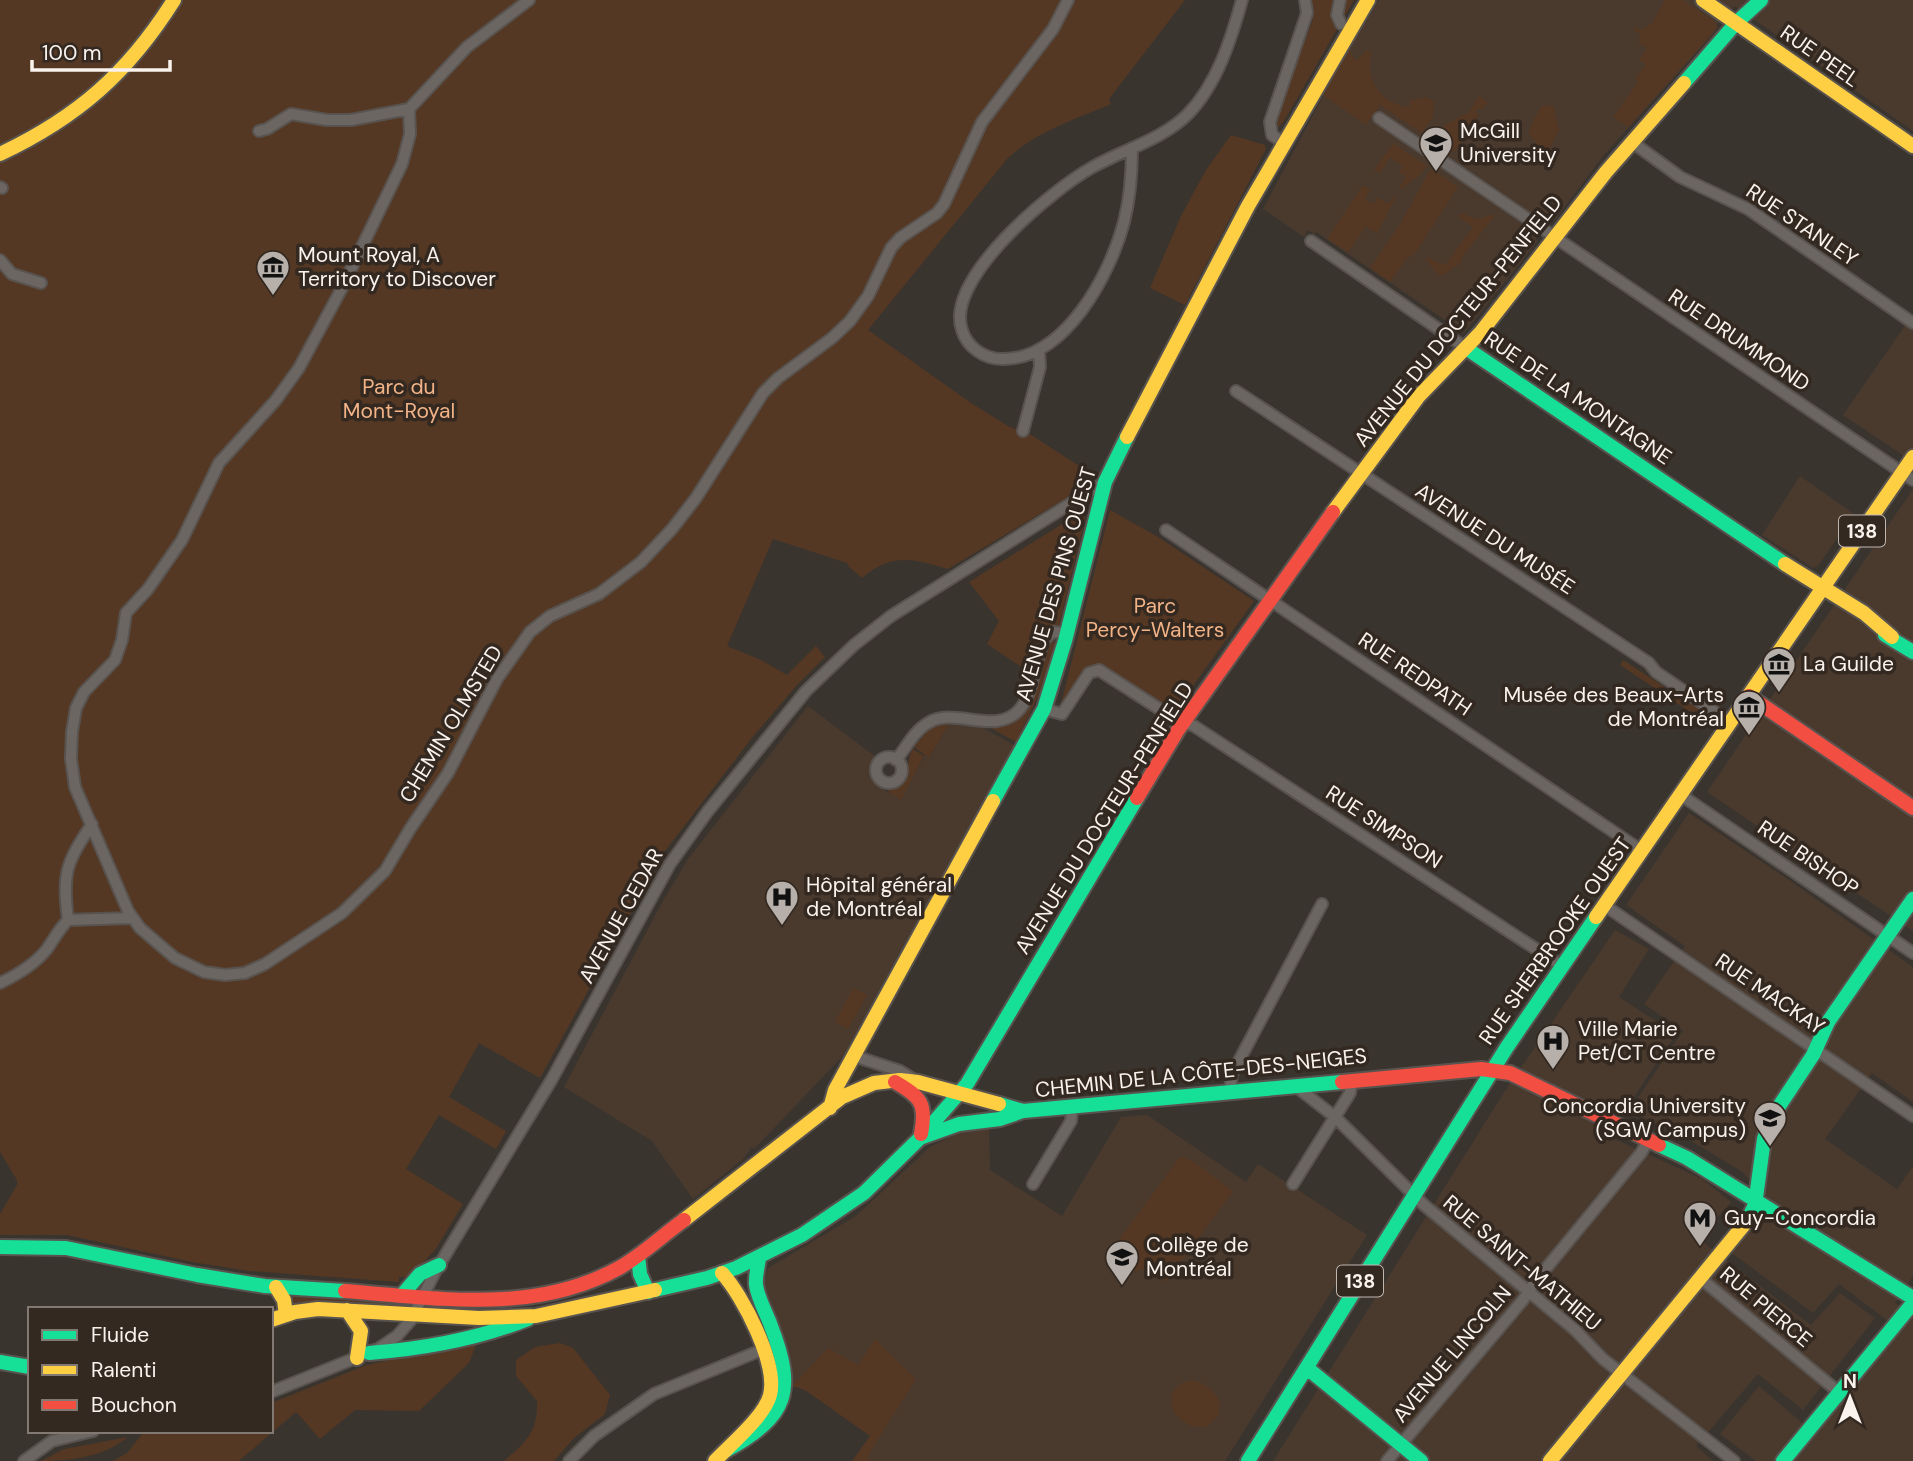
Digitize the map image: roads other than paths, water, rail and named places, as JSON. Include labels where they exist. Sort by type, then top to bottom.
[{"type":"main road","points":[[0,154],[59,125],[85,106],[112,82],[149,39],[174,0]]},
{"type":"main road","name":"AVENUE DES PINS OUEST","points":[[830,1108],[835,1090],[1044,709],[1067,634],[1105,482],[1144,399],[1248,206],[1368,0]]},
{"type":"main road","name":"RUE PEEL","points":[[1703,0],[1913,146]]},
{"type":"main road","name":"AVENUE DU DOCTEUR-PENFIELD","points":[[273,1319],[318,1309],[479,1318],[536,1316],[648,1292],[722,1273],[760,1258],[837,1213],[871,1186],[920,1138],[960,1093],[1185,722],[1407,409],[1466,348],[1556,238],[1592,188],[1736,23],[1761,0]]},
{"type":"main road","name":"RUE DE LA MONTAGNE","points":[[1466,348],[1822,589],[1834,601],[1879,632],[1892,637],[1913,652]]},
{"type":"main road","name":"RUE SHERBROOKE OUEST","points":[[1248,1461],[1492,1069],[1822,589],[1907,477],[1913,457]]},
{"type":"main road","points":[[1749,696],[1913,808]]},
{"type":"main road","points":[[1549,1461],[1751,1216],[1768,1125],[1815,1049],[1828,1022],[1913,899]]},
{"type":"main road","name":"CHEMIN DE LA CÔTE-DES-NEIGES","points":[[0,1247],[66,1248],[197,1275],[276,1287],[491,1300],[549,1296],[590,1283],[638,1256],[856,1090],[893,1081],[918,1082],[1023,1111],[1467,1069],[1492,1069]]},
{"type":"main road","points":[[1492,1069],[1510,1073],[1698,1164],[1913,1298]]},
{"type":"main road","points":[[893,1081],[914,1093],[923,1104],[925,1115],[920,1138]]},
{"type":"main road","points":[[920,1138],[960,1124],[1000,1119],[1023,1111]]},
{"type":"main road","points":[[638,1256],[640,1274],[648,1292]]},
{"type":"main road","points":[[727,1450],[759,1432],[778,1408],[786,1380],[778,1343],[756,1287],[760,1258]]},
{"type":"main road","points":[[402,1295],[420,1274],[439,1265]]},
{"type":"main road","points":[[715,1461],[762,1411],[770,1397],[772,1376],[740,1295],[722,1273]]},
{"type":"main road","points":[[276,1287],[284,1300],[286,1315]]},
{"type":"main road","points":[[1783,1461],[1913,1303]]},
{"type":"main road","points":[[347,1310],[361,1331],[363,1355],[507,1330],[536,1316]]},
{"type":"main road","points":[[0,1362],[28,1367]]},
{"type":"main road","points":[[1307,1368],[1421,1461]]},
{"type":"street","points":[[259,131],[290,114],[327,120],[351,120],[409,110],[467,47],[529,0]]},
{"type":"street","name":"CHEMIN OLMSTED","points":[[409,110],[410,134],[402,164],[336,300],[305,357],[286,388],[219,463],[182,540],[148,589],[127,613],[115,660],[79,701],[72,732],[72,770],[77,795],[131,918],[161,947],[183,963],[211,974],[239,974],[265,964],[334,919],[385,871],[448,773],[491,690],[526,636],[543,621],[599,594],[641,562],[696,498],[763,393],[794,365],[838,333],[856,314],[868,296],[891,248],[933,216],[944,204],[982,122],[1053,29],[1068,0]]},
{"type":"street","points":[[1132,148],[1127,207],[1119,238],[1109,263],[1079,313],[1055,340],[1039,351],[1001,359],[979,352],[967,341],[961,326],[960,310],[965,295],[983,264],[1027,216],[1078,176],[1177,123],[1194,106],[1221,62],[1242,0]]},
{"type":"street","points":[[1284,143],[1272,135],[1270,125],[1307,13],[1305,0]]},
{"type":"street","points":[[1340,0],[1337,15],[1341,24]]},
{"type":"street","name":"RUE DRUMMOND","points":[[1379,118],[1907,477],[1913,486]]},
{"type":"street","name":"RUE STANLEY","points":[[1632,142],[1680,177],[1748,209],[1913,323]]},
{"type":"street","name":"RUE DE LA MONTAGNE","points":[[1311,241],[1466,348]]},
{"type":"street","points":[[0,260],[12,274],[41,283]]},
{"type":"street","points":[[1023,432],[1041,363],[1039,351]]},
{"type":"street","name":"AVENUE DU MUSÉE","points":[[1236,391],[1649,663],[1656,672],[1731,723]]},
{"type":"street","name":"AVENUE CEDAR","points":[[273,1391],[363,1355],[397,1336],[415,1314],[439,1265],[552,1079],[670,864],[708,811],[786,713],[827,670],[886,620],[1105,482]]},
{"type":"street","points":[[1071,505],[1086,507],[1096,515]]},
{"type":"street","name":"RUE REDPATH","points":[[1166,530],[1642,851]]},
{"type":"street","points":[[896,760],[919,730],[932,721],[950,717],[994,721],[1016,713],[1026,698],[1040,649],[1047,636],[1053,632],[1067,634]]},
{"type":"street","name":"RUE SIMPSON","points":[[1044,709],[1062,714],[1089,673],[1097,670],[1175,719],[1194,726],[1562,966]]},
{"type":"street","name":"RUE BISHOP","points":[[1681,794],[1913,953]]},
{"type":"street","points":[[68,920],[65,878],[67,867],[71,855],[92,824]]},
{"type":"street","points":[[1230,1091],[1232,1074],[1322,904]]},
{"type":"street","name":"RUE MACKAY","points":[[1604,905],[1913,1116]]},
{"type":"street","points":[[0,983],[29,966],[47,949],[68,920],[131,918]]},
{"type":"street","name":"CHEMIN DE LA CÔTE-DES-NEIGES","points":[[854,1056],[900,1071],[918,1082]]},
{"type":"street","points":[[1293,1184],[1350,1093],[1352,1080]]},
{"type":"street","name":"RUE SAINT-MATHIEU","points":[[1294,1085],[1335,1118],[1414,1194],[1574,1329],[1621,1373],[1734,1461]]},
{"type":"street","points":[[1032,1184],[1071,1121],[1072,1107]]},
{"type":"street","name":"AVENUE LINCOLN","points":[[1387,1461],[1528,1292],[1641,1153],[1649,1139]]},
{"type":"street","name":"RUE PIERCE","points":[[1700,1278],[1840,1393]]},
{"type":"street","points":[[569,1461],[594,1436],[654,1394],[778,1343]]},
{"type":"street","points":[[24,1461],[52,1441],[85,1433]]},
{"type":"place","name":"McGill University","points":[[1436,173]]},
{"type":"place","name":"Mount Royal, A Territory to Discover","points":[[273,297]]},
{"type":"place","name":"La Guilde","points":[[1779,694]]},
{"type":"place","name":"Musée des Beaux-Arts de Montréal","points":[[1749,737]]},
{"type":"place","name":"Hôpital général de Montréal","points":[[782,927]]},
{"type":"place","name":"Ville Marie Pet/CT Centre","points":[[1553,1071]]},
{"type":"place","name":"Concordia University (SGW Campus)","points":[[1770,1148]]},
{"type":"place","name":"Guy-Concordia","points":[[1700,1248]]},
{"type":"place","name":"Collège de Montréal","points":[[1122,1287]]},
{"type":"park label","name":"Parc du Mont-Royal","points":[[399,399]]},
{"type":"park label","name":"Parc Percy-Walters","points":[[1155,618]]}]
